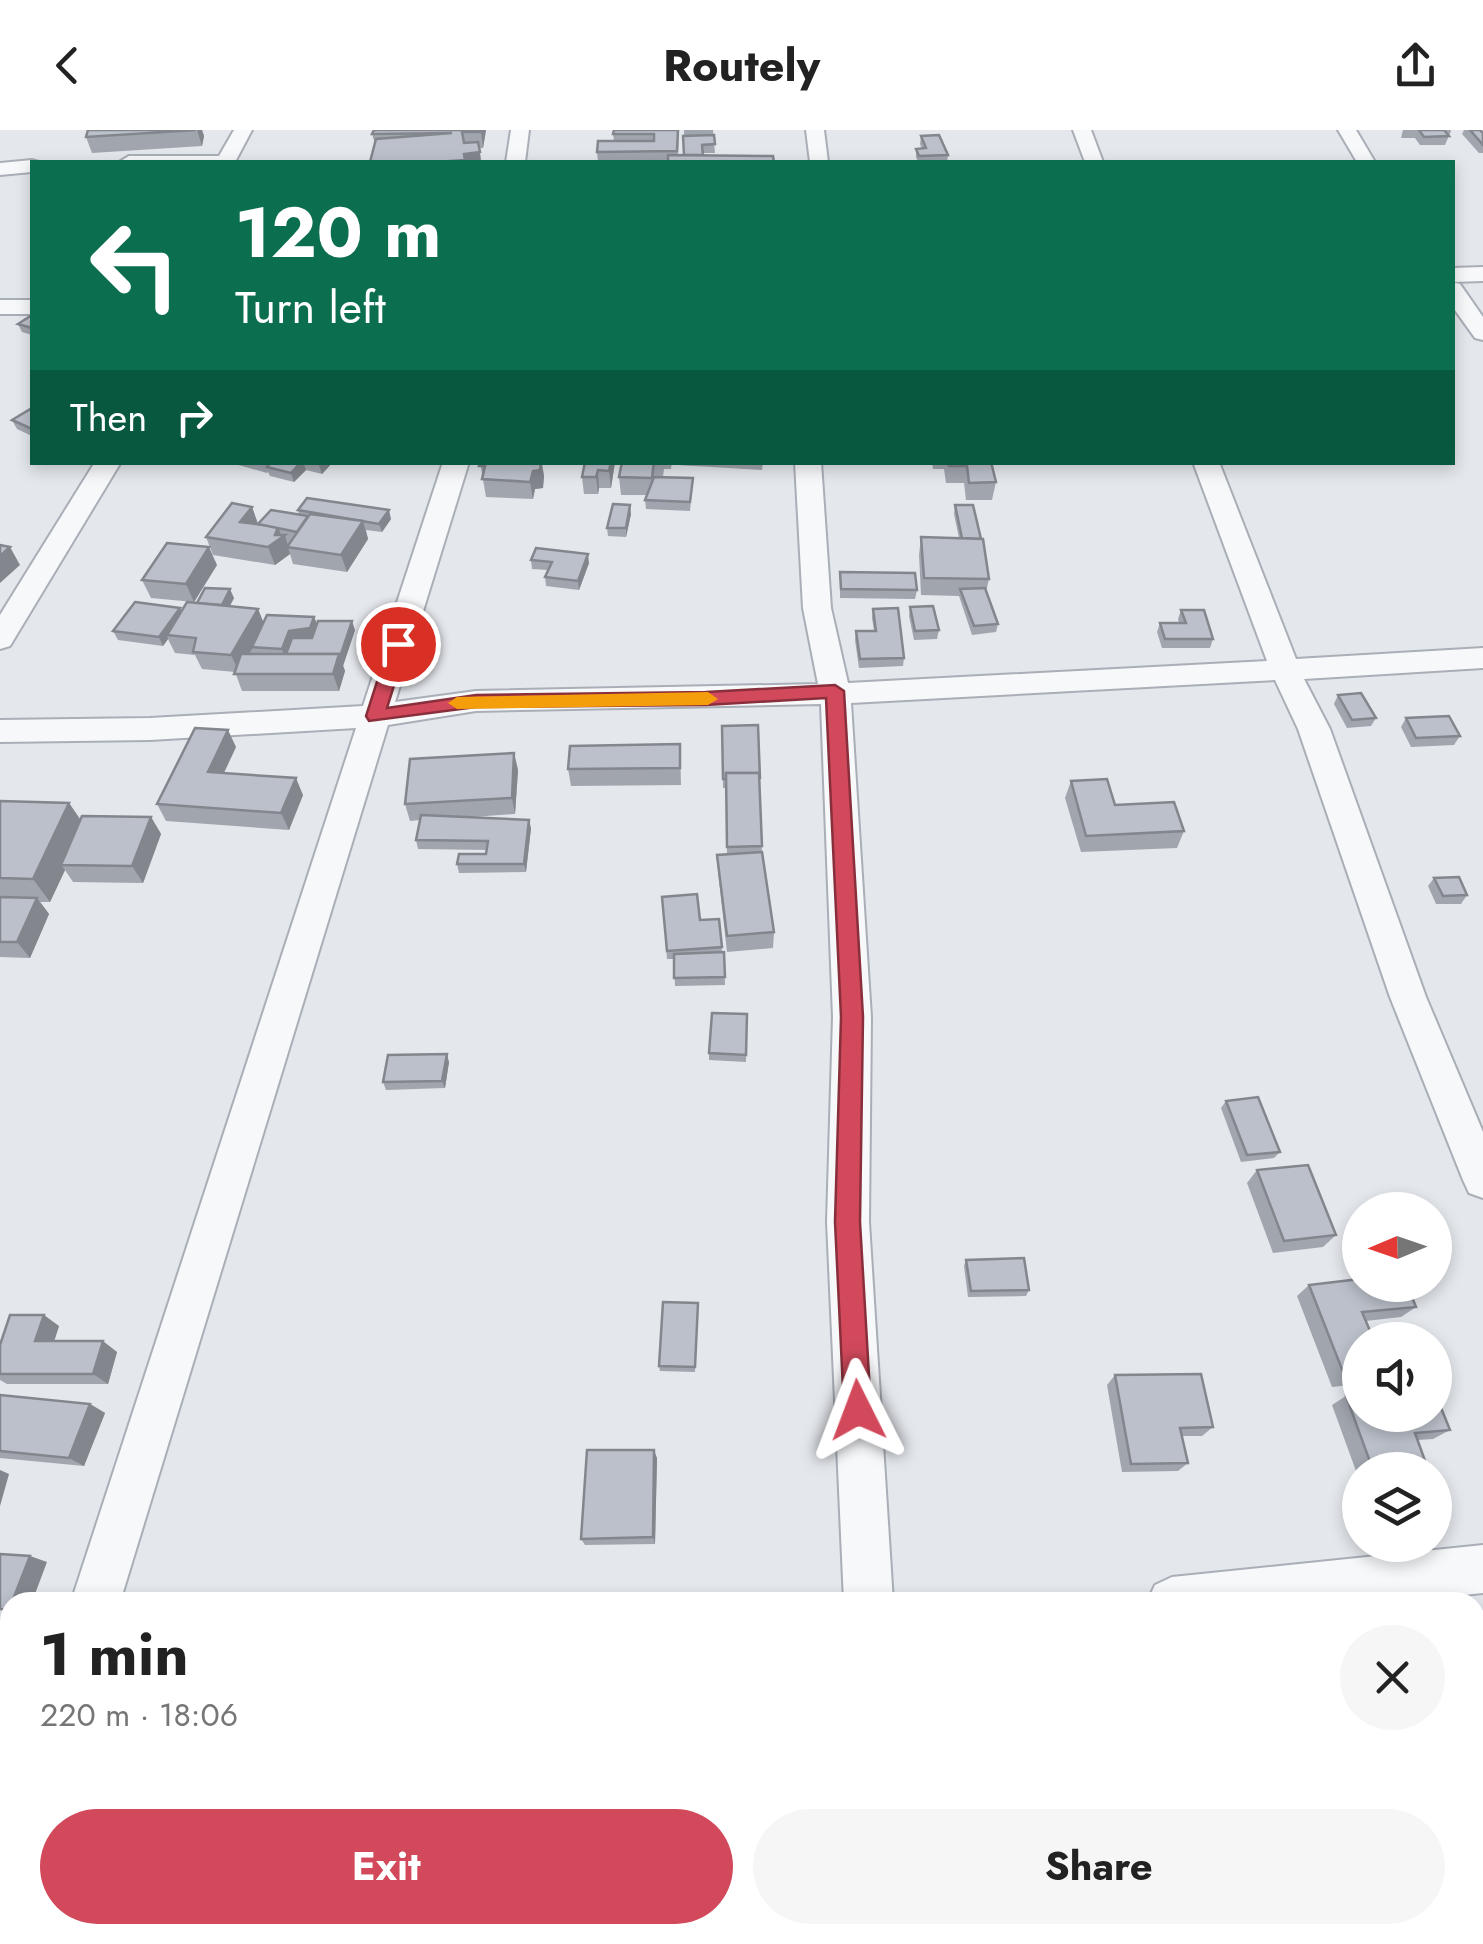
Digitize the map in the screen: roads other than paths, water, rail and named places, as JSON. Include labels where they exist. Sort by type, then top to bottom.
[{"type":"street","points":[[227,160],[243,130]]},
{"type":"street","points":[[516,160],[520,130]]},
{"type":"street","points":[[815,130],[819,160]]},
{"type":"street","points":[[1082,130],[1093,160]]},
{"type":"street","points":[[1346,130],[1365,160]]},
{"type":"street","points":[[0,169],[30,166]]},
{"type":"street","points":[[1455,275],[1483,274]]},
{"type":"street","points":[[1455,293],[1483,332]]},
{"type":"street","points":[[0,307],[30,306]]},
{"type":"street","points":[[0,639],[106,465]]},
{"type":"street","points":[[98,1592],[455,465]]},
{"type":"street","points":[[808,465],[817,608],[835,691],[852,1017],[848,1222],[867,1592]]},
{"type":"street","points":[[1207,465],[1286,670],[1314,729],[1408,997],[1483,1180]]},
{"type":"street","points":[[0,730],[150,729],[376,716],[476,701],[706,699],[1032,686],[1483,658]]},
{"type":"street","points":[[1263,1592],[1483,1568]]}]
